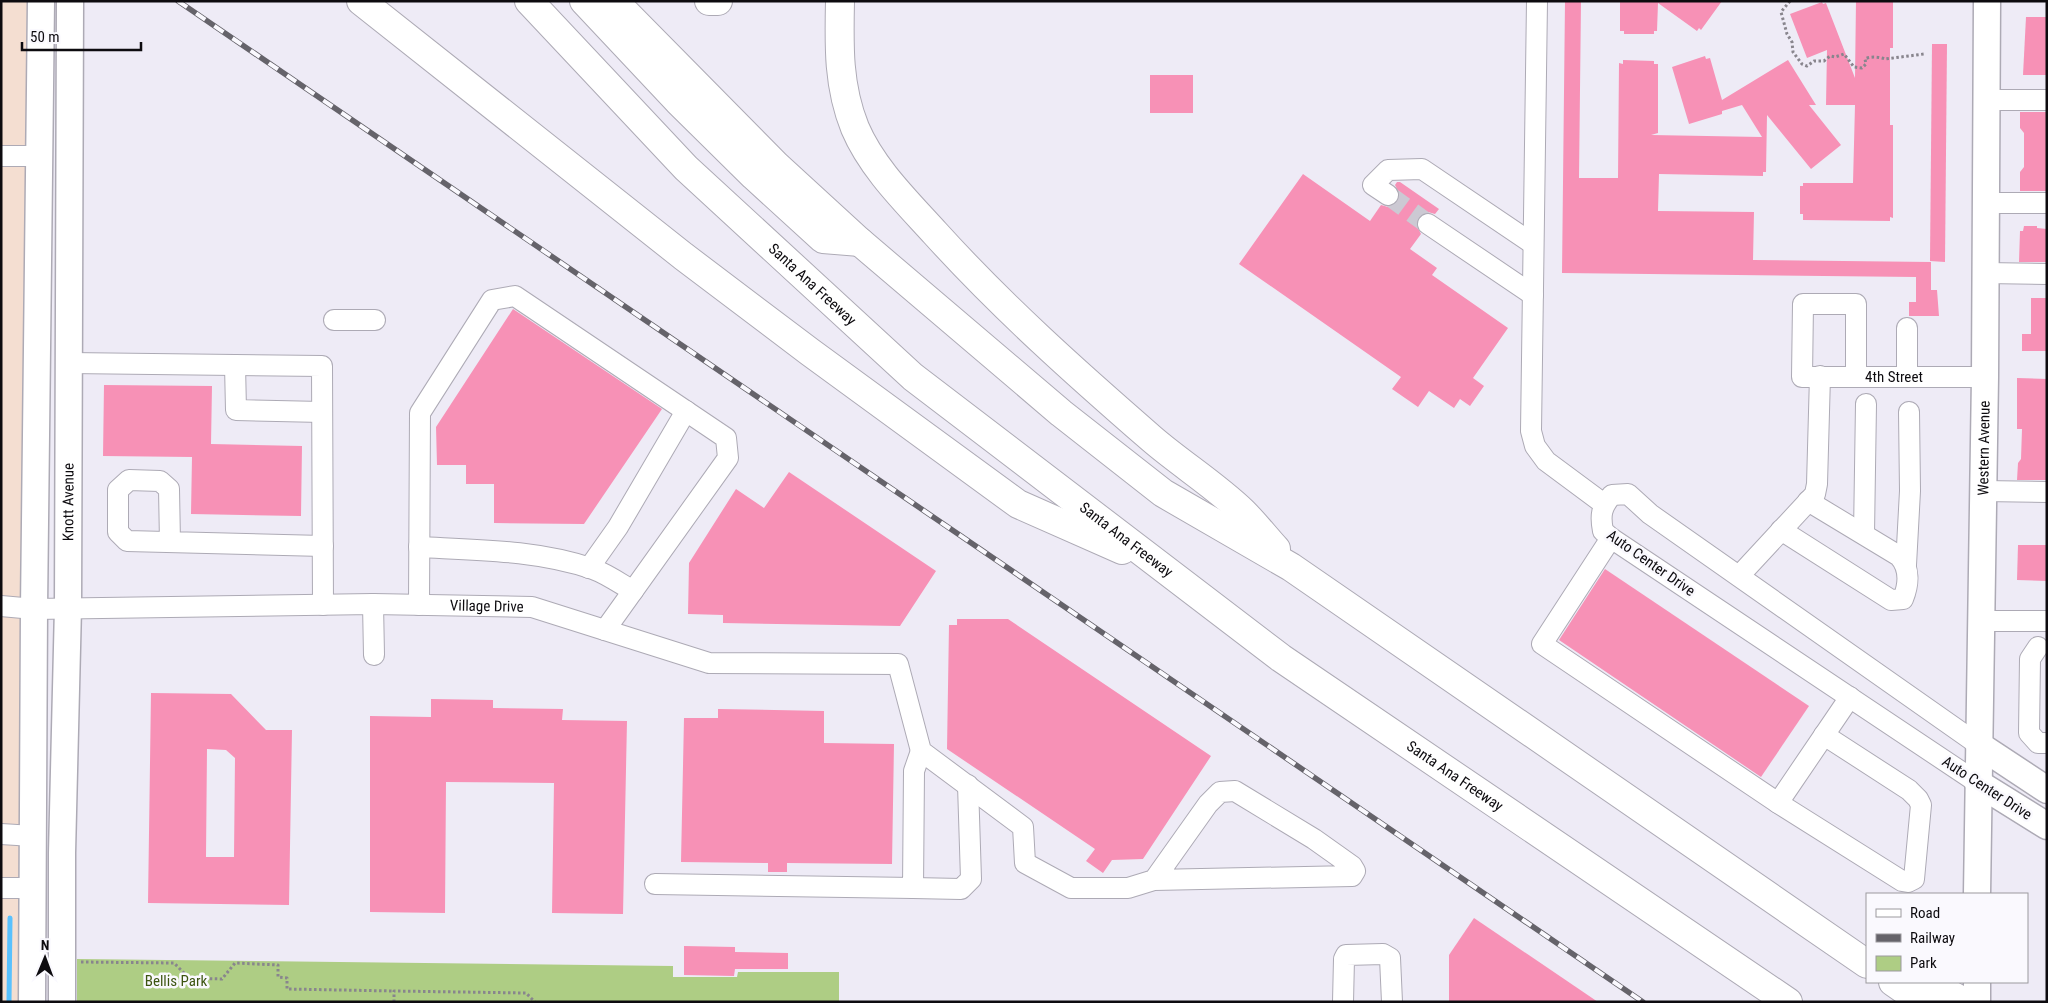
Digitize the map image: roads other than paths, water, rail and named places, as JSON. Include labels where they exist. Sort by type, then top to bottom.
[{"type":"highway","points":[[361,1],[684,256],[810,352],[1018,504],[1164,570]]},
{"type":"highway","name":"Santa Ana Freeway","points":[[529,1],[686,168],[913,377],[1281,658],[1788,1002]]},
{"type":"highway","points":[[584,1],[678,101],[754,176],[823,239],[860,242]]},
{"type":"highway","points":[[614,1],[776,165],[860,242],[1061,413],[1164,493],[1291,568],[1866,963]]},
{"type":"highway","points":[[709,1],[718,1]]},
{"type":"highway","points":[[840,1],[839,57],[844,91],[856,129],[887,179],[951,251],[1003,304],[1072,370],[1158,444],[1243,512],[1291,568]]},
{"type":"highway","points":[[1788,910],[1866,949]]},
{"type":"highway","points":[[1894,983],[1922,1002]]},
{"type":"highway","points":[[1930,983],[1964,1002]]},
{"type":"main road","points":[[32,1002],[34,609],[41,1]]},
{"type":"main road","name":"Knott Avenue","points":[[62,1002],[62,853],[68,607],[70,1]]},
{"type":"main road","name":"Western Avenue","points":[[1978,893],[1980,621],[1985,377],[1987,1]]},
{"type":"main road","name":"Auto Center Drive","points":[[1979,745],[2047,790]]},
{"type":"main road","name":"Auto Center Drive","points":[[1978,783],[2047,826]]},
{"type":"main road","points":[[1976,1002],[1977,983]]},
{"type":"street","points":[[1537,1],[1531,431],[1535,446],[1546,461],[1604,504]]},
{"type":"street","points":[[1987,100],[2047,100]]},
{"type":"street","points":[[1,156],[40,156]]},
{"type":"street","points":[[1388,196],[1373,185],[1388,170],[1422,169],[1533,244]]},
{"type":"street","points":[[1986,203],[2047,203]]},
{"type":"street","points":[[1428,224],[1532,295]]},
{"type":"street","points":[[1986,273],[2047,274]]},
{"type":"street","points":[[419,605],[420,413],[492,300],[515,296],[726,438],[728,458],[605,630]]},
{"type":"street","points":[[1739,576],[1815,494],[1817,484],[1811,376],[1804,304],[1856,304],[1856,376]]},
{"type":"street","points":[[334,320],[376,320]]},
{"type":"street","points":[[1907,328],[1907,377]]},
{"type":"street","points":[[69,363],[322,366],[323,605]]},
{"type":"street","points":[[235,365],[236,410],[322,412]]},
{"type":"street","name":"4th Street","points":[[1811,376],[1985,377]]},
{"type":"street","points":[[1864,534],[1866,404]]},
{"type":"street","points":[[589,568],[618,527],[686,411]]},
{"type":"street","points":[[1780,530],[1891,600],[1903,598],[1907,590],[1906,565],[1910,491],[1909,412]]},
{"type":"street","points":[[1983,491],[2047,492]]},
{"type":"street","name":"Auto Center Drive","points":[[1978,783],[1611,538],[1603,531],[1601,519],[1604,504],[1612,495],[1628,494],[1650,514],[1979,745]]},
{"type":"street","points":[[1808,501],[1899,556],[1906,565]]},
{"type":"street","points":[[1611,538],[1542,644],[1778,803],[1902,881],[1908,882],[1914,879],[1921,805],[1918,799],[1909,790],[1824,735]]},
{"type":"street","points":[[170,542],[323,546]]},
{"type":"street","points":[[419,548],[495,551],[561,561],[589,568],[634,592]]},
{"type":"street","points":[[373,604],[374,655]]},
{"type":"street","name":"Village Drive","points":[[1,606],[34,609],[373,604],[532,607],[709,663],[898,664],[921,750]]},
{"type":"street","points":[[1980,621],[2043,621],[2042,648],[2032,654],[2030,664],[2029,733],[2038,743],[2047,743]]},
{"type":"street","points":[[1778,803],[1850,697]]},
{"type":"street","points":[[913,888],[914,771],[921,750],[1023,828],[1025,863],[1071,888],[1128,888],[1154,880],[1352,876],[1355,871],[1352,866],[1314,839],[1235,791],[1220,792],[1208,804],[1154,880]]},
{"type":"street","points":[[655,884],[960,889],[971,880],[968,785]]},
{"type":"street","points":[[1,834],[33,836]]},
{"type":"street","points":[[1,888],[33,888]]},
{"type":"street","points":[[1344,1002],[1344,959],[1346,955],[1384,954],[1390,958],[1392,1002]]},
{"type":"waterway","points":[[9,1002],[10,918]]},
{"type":"tunnel","points":[[1388,195],[1428,224]]},
{"type":"railway","points":[[178,1],[1643,1002]]},
{"type":"park label","name":"Bellis Park","points":[[176,981]]}]
